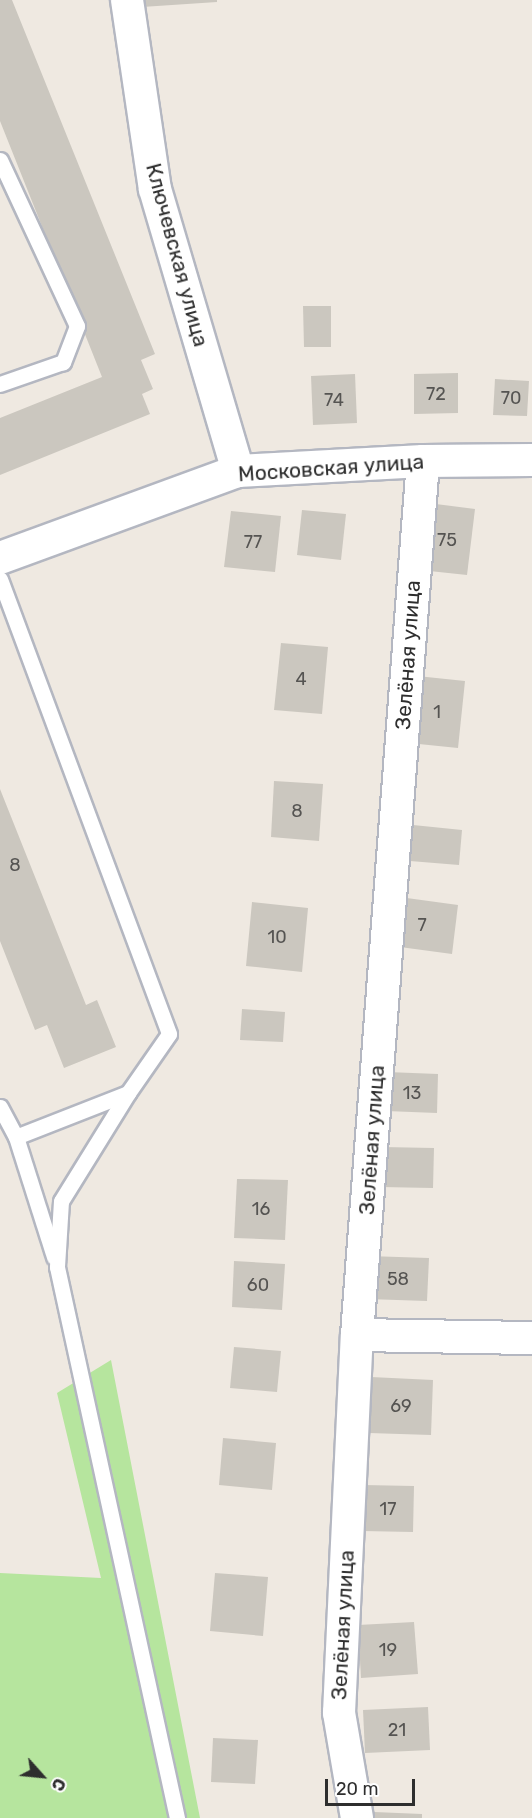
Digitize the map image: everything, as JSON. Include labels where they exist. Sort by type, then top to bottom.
[{"type":"street","name":"Ключевская улица","points":[[127,0],[155,189],[238,471]]},
{"type":"street","name":"Московская улица","points":[[0,558],[238,471],[423,461],[532,460]]},
{"type":"street","name":"Зелёная улица","points":[[357,1818],[339,1713],[357,1335],[423,461]]},
{"type":"street","points":[[357,1335],[532,1338]]},
{"type":"lane","points":[[0,160],[77,326],[63,362],[0,384]]},
{"type":"lane","points":[[0,579],[169,1034],[128,1093],[61,1201],[57,1267]]},
{"type":"lane","points":[[16,1137],[128,1093]]},
{"type":"lane","points":[[0,1107],[16,1137],[57,1267],[177,1818]]},
{"type":"green space","points":[[111,1360],[200,1818],[0,1818],[0,1573],[101,1578],[57,1393]]},
{"type":"building","points":[[0,0],[12,0],[155,354],[141,360],[153,389],[142,394],[150,414],[0,475],[0,418],[102,377],[0,121]]},
{"type":"building","points":[[126,0],[217,0],[217,2],[127,8]]},
{"type":"building","points":[[303,306],[331,306],[331,347],[304,347]]},
{"type":"building","points":[[458,373],[458,413],[414,414],[414,374]]},
{"type":"building","points":[[355,374],[357,423],[313,425],[311,376]]},
{"type":"building","points":[[495,379],[529,381],[527,416],[493,415]]},
{"type":"building","points":[[428,503],[475,509],[467,575],[420,570]]},
{"type":"building","points":[[302,510],[346,514],[341,560],[297,555]]},
{"type":"building","points":[[231,511],[281,516],[275,572],[224,567]]},
{"type":"building","points":[[281,643],[328,647],[322,714],[274,710]]},
{"type":"building","points":[[417,676],[465,681],[458,748],[409,743]]},
{"type":"building","points":[[274,781],[323,784],[319,841],[271,837]]},
{"type":"building","points":[[0,789],[86,1005],[97,1000],[116,1047],[64,1068],[47,1025],[35,1030],[0,941]]},
{"type":"building","points":[[413,825],[462,830],[459,865],[410,861]]},
{"type":"building","points":[[392,896],[458,905],[452,954],[385,945]]},
{"type":"building","points":[[252,902],[308,908],[302,972],[246,966]]},
{"type":"building","points":[[242,1009],[285,1012],[283,1042],[240,1040]]},
{"type":"building","points":[[387,1072],[438,1074],[437,1113],[386,1111]]},
{"type":"building","points":[[382,1147],[434,1148],[433,1188],[381,1187]]},
{"type":"building","points":[[237,1179],[288,1180],[285,1240],[234,1238]]},
{"type":"building","points":[[368,1256],[429,1258],[427,1301],[367,1299]]},
{"type":"building","points":[[234,1261],[285,1264],[282,1310],[232,1307]]},
{"type":"building","points":[[234,1347],[281,1351],[277,1392],[230,1388]]},
{"type":"building","points":[[371,1377],[433,1380],[431,1435],[369,1433]]},
{"type":"building","points":[[223,1438],[276,1443],[272,1490],[219,1485]]},
{"type":"building","points":[[363,1485],[414,1486],[413,1532],[362,1531]]},
{"type":"building","points":[[215,1573],[268,1577],[263,1636],[210,1631]]},
{"type":"building","points":[[414,1622],[418,1674],[361,1678],[358,1625]]},
{"type":"building","points":[[428,1707],[430,1750],[365,1753],[363,1710]]},
{"type":"building","points":[[213,1738],[258,1740],[255,1784],[211,1782]]},
{"type":"building","points":[[374,1812],[422,1814],[422,1818],[373,1818]]}]
